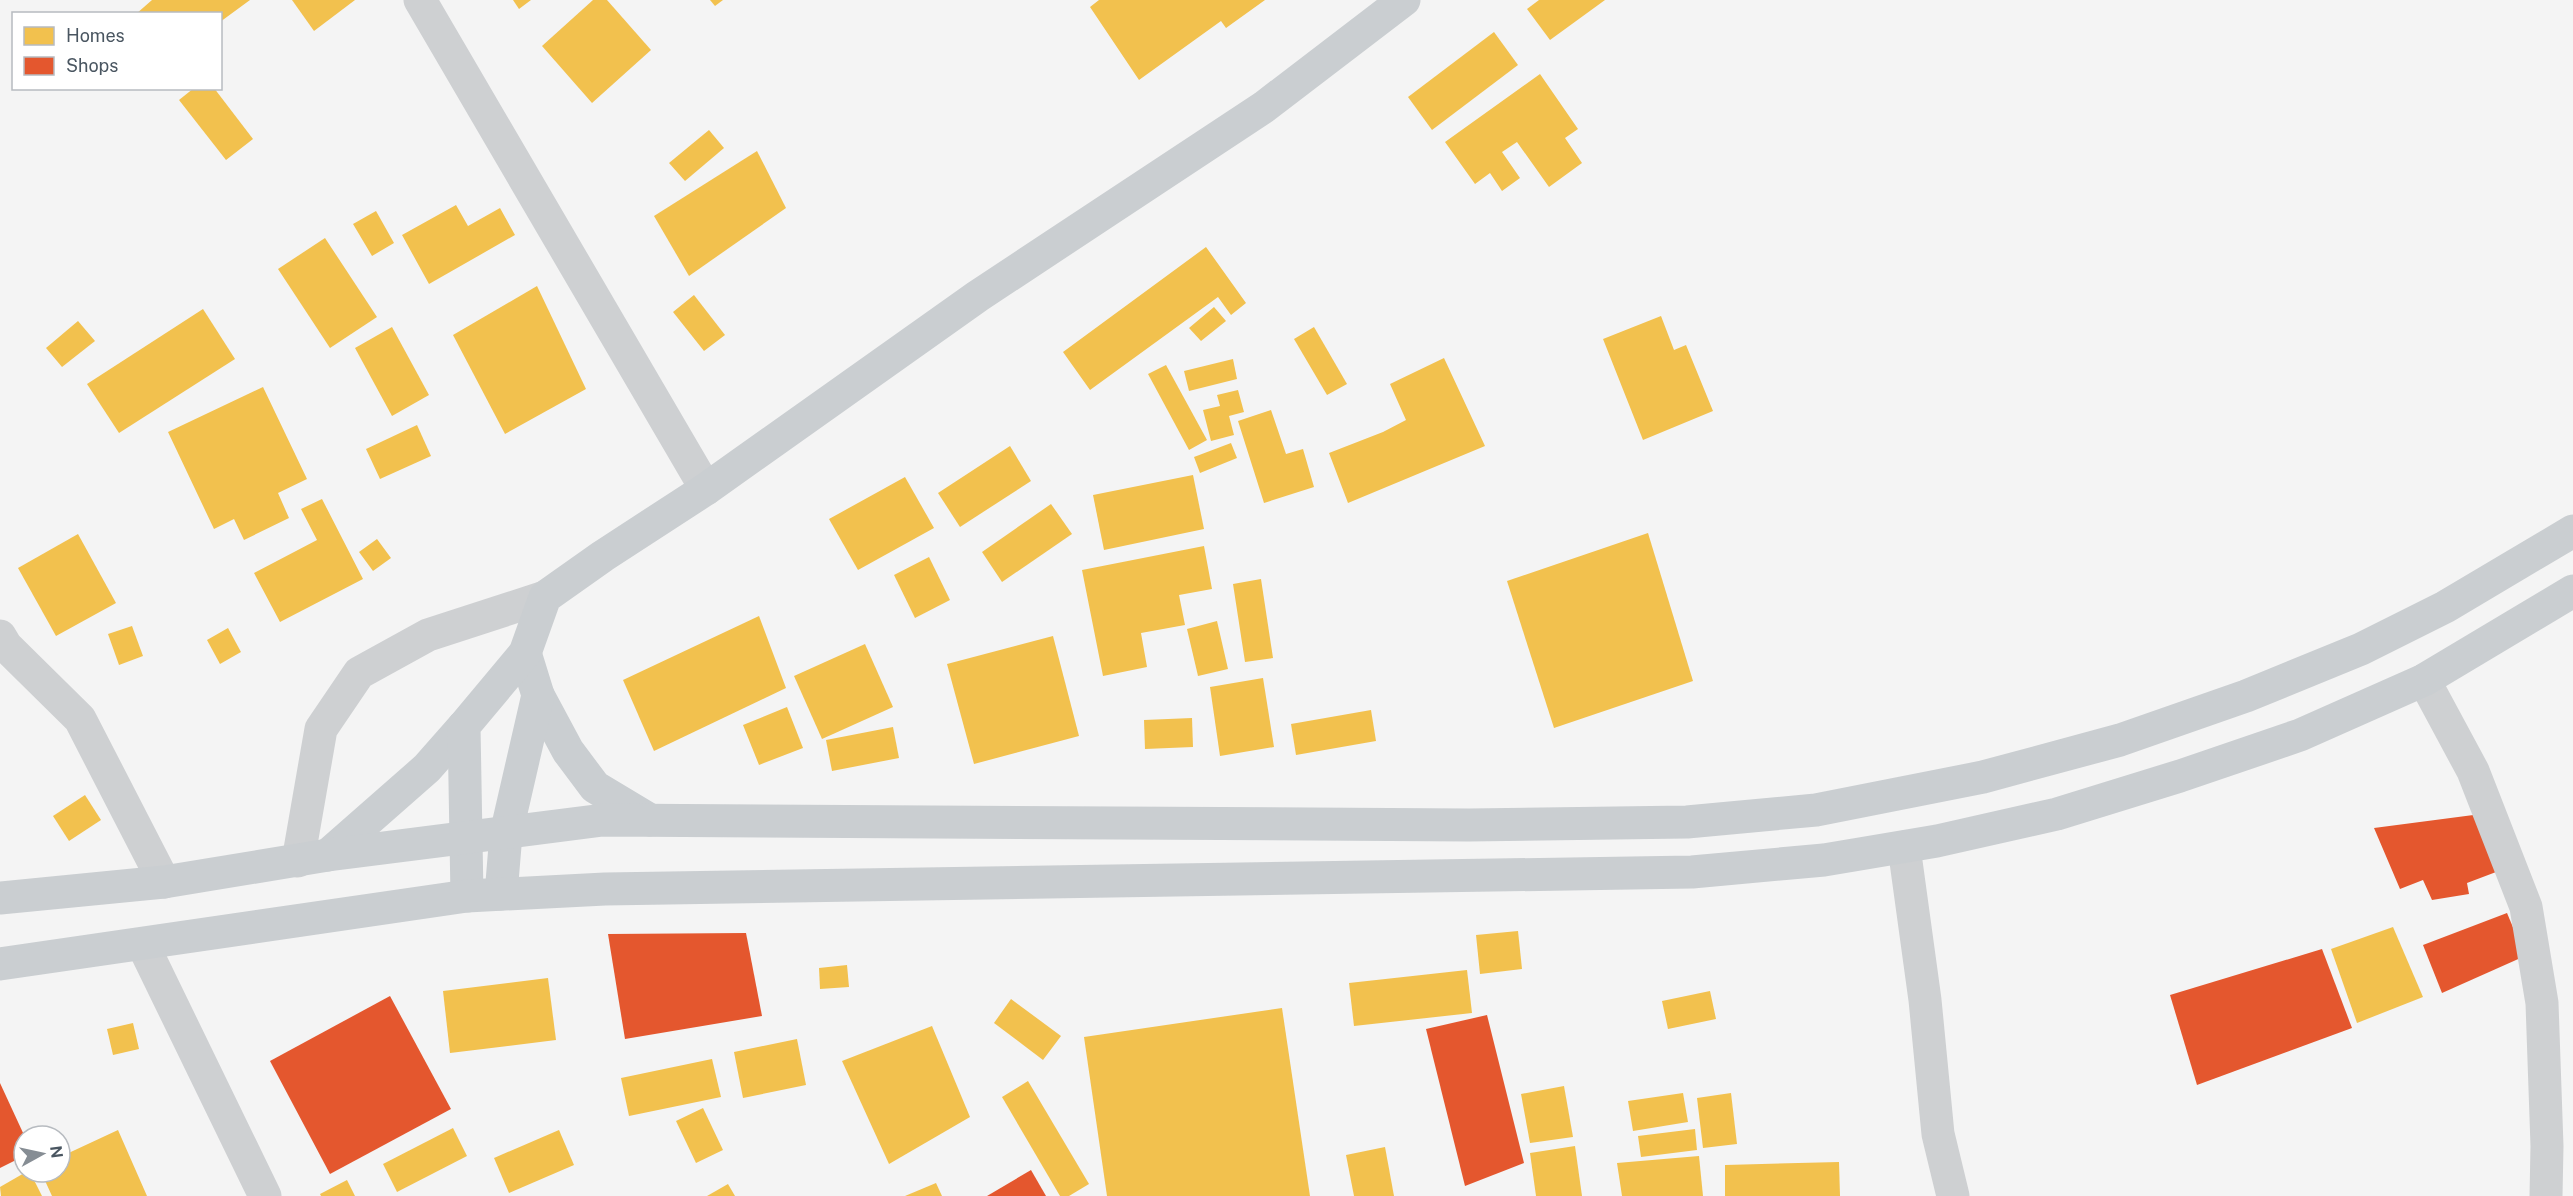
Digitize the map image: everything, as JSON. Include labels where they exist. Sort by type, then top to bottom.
[{"type":"main road","points":[[313,858],[428,768],[525,653],[545,597],[706,489],[978,296],[1264,107],[1404,0]]},
{"type":"main road","points":[[0,898],[164,882],[465,836],[506,834],[603,820],[1469,825],[1687,822],[1816,810],[1995,774],[2120,740],[2246,696],[2361,648],[2445,607],[2573,531]]},
{"type":"main road","points":[[0,964],[143,945],[467,896],[501,894],[605,889],[1692,872],[1824,860],[1905,847],[2057,814],[2180,776],[2300,735],[2424,680],[2573,591]]},
{"type":"main road","points":[[525,653],[538,695],[568,751],[595,787],[650,820]]},
{"type":"main road","points":[[501,894],[506,834],[538,695]]},
{"type":"main road","points":[[464,726],[467,896]]},
{"type":"street","points":[[420,0],[706,489]]},
{"type":"street","points":[[313,858],[321,729],[359,673],[428,635],[545,597]]},
{"type":"street","points":[[0,636],[6,646],[80,719],[164,882]]},
{"type":"street","points":[[2424,680],[2473,771],[2526,907],[2542,1003],[2547,1146],[2546,1196]]},
{"type":"street","points":[[1905,847],[1925,1000],[1938,1134],[1953,1196]]},
{"type":"street","points":[[143,945],[264,1196]]},
{"type":"building: Homes","points":[[152,0],[250,0],[222,21],[222,12],[138,12]]},
{"type":"building: Homes","points":[[292,0],[355,0],[314,31]]},
{"type":"building: Homes","points":[[513,0],[531,0],[519,9]]},
{"type":"building: Homes","points":[[593,0],[607,0],[651,50],[592,103],[542,46]]},
{"type":"building: Homes","points":[[710,0],[723,0],[715,6]]},
{"type":"building: Homes","points":[[1099,0],[1265,0],[1226,28],[1221,21],[1139,80],[1090,7]]},
{"type":"building: Homes","points":[[1539,0],[1605,0],[1550,40],[1527,9]]},
{"type":"building: Homes","points":[[1494,32],[1518,65],[1432,130],[1408,97]]},
{"type":"building: Homes","points":[[1540,74],[1578,129],[1565,138],[1582,163],[1549,187],[1517,142],[1502,152],[1520,178],[1502,191],[1490,173],[1475,184],[1445,142]]},
{"type":"building: Homes","points":[[192,90],[216,90],[253,139],[226,160],[179,100]]},
{"type":"building: Homes","points":[[709,130],[724,148],[685,181],[669,163]]},
{"type":"building: Homes","points":[[757,151],[786,208],[689,276],[654,216]]},
{"type":"building: Homes","points":[[456,205],[468,226],[500,208],[515,235],[429,284],[402,235]]},
{"type":"building: Homes","points":[[376,211],[394,243],[372,256],[353,224]]},
{"type":"building: Homes","points":[[325,238],[377,317],[330,348],[278,269]]},
{"type":"building: Homes","points":[[1206,247],[1246,303],[1231,315],[1218,297],[1090,390],[1063,352]]},
{"type":"building: Homes","points":[[537,286],[586,389],[505,434],[453,335]]},
{"type":"building: Homes","points":[[694,295],[725,335],[704,351],[673,312]]},
{"type":"building: Homes","points":[[1214,307],[1226,321],[1201,341],[1189,328]]},
{"type":"building: Homes","points":[[203,309],[235,359],[119,433],[87,384]]},
{"type":"building: Homes","points":[[1661,316],[1674,350],[1686,345],[1713,411],[1643,440],[1603,339]]},
{"type":"building: Homes","points":[[78,321],[95,341],[62,367],[46,348]]},
{"type":"building: Homes","points":[[392,327],[429,395],[392,416],[355,348]]},
{"type":"building: Homes","points":[[1314,327],[1347,384],[1327,395],[1294,339]]},
{"type":"building: Homes","points":[[1444,358],[1485,446],[1348,503],[1329,453],[1383,432],[1406,420],[1390,384]]},
{"type":"building: Homes","points":[[1233,359],[1237,379],[1189,391],[1184,371]]},
{"type":"building: Homes","points":[[1166,365],[1207,440],[1189,450],[1148,374]]},
{"type":"building: Homes","points":[[263,387],[307,479],[278,493],[289,518],[244,540],[234,519],[214,529],[168,432]]},
{"type":"building: Homes","points":[[1238,390],[1244,412],[1229,416],[1234,435],[1211,441],[1203,410],[1220,406],[1217,395]]},
{"type":"building: Homes","points":[[1271,410],[1286,454],[1303,449],[1314,487],[1264,503],[1238,421]]},
{"type":"building: Homes","points":[[417,425],[431,456],[380,479],[366,449]]},
{"type":"building: Homes","points":[[1231,443],[1237,458],[1200,473],[1194,457]]},
{"type":"building: Homes","points":[[1010,446],[1031,481],[960,527],[938,493]]},
{"type":"building: Homes","points":[[1193,475],[1204,529],[1104,550],[1093,495]]},
{"type":"building: Homes","points":[[905,477],[934,528],[858,570],[829,519]]},
{"type":"building: Homes","points":[[322,499],[363,579],[280,622],[254,573],[317,540],[301,509]]},
{"type":"building: Homes","points":[[1051,504],[1072,534],[1002,582],[982,552]]},
{"type":"building: Homes","points":[[1648,533],[1693,681],[1554,728],[1507,581]]},
{"type":"building: Homes","points":[[78,534],[116,603],[56,636],[18,568]]},
{"type":"building: Homes","points":[[377,539],[391,558],[373,571],[359,552]]},
{"type":"building: Homes","points":[[1204,546],[1212,589],[1179,595],[1185,625],[1141,633],[1147,667],[1103,676],[1082,570]]},
{"type":"building: Homes","points":[[929,557],[950,600],[915,618],[894,575]]},
{"type":"building: Homes","points":[[1261,579],[1273,658],[1245,662],[1233,584]]},
{"type":"building: Homes","points":[[759,616],[786,688],[654,751],[623,680]]},
{"type":"building: Homes","points":[[1217,621],[1228,669],[1198,676],[1187,629]]},
{"type":"building: Homes","points":[[132,626],[143,656],[119,665],[108,634]]},
{"type":"building: Homes","points":[[228,628],[241,652],[220,664],[207,640]]},
{"type":"building: Homes","points":[[1053,636],[1079,736],[974,764],[947,664]]},
{"type":"building: Homes","points":[[865,644],[893,707],[822,739],[794,676]]},
{"type":"building: Homes","points":[[1263,678],[1274,747],[1220,756],[1210,687]]},
{"type":"building: Homes","points":[[787,707],[803,748],[759,765],[743,725]]},
{"type":"building: Homes","points":[[1371,710],[1376,741],[1296,755],[1291,724]]},
{"type":"building: Homes","points":[[1192,718],[1193,747],[1145,749],[1144,720]]},
{"type":"building: Homes","points":[[893,727],[899,758],[832,771],[826,740]]},
{"type":"building: Homes","points":[[85,795],[101,820],[69,841],[53,816]]},
{"type":"building: Homes","points":[[2393,927],[2423,997],[2357,1023],[2331,949]]},
{"type":"building: Homes","points":[[1518,931],[1522,969],[1480,974],[1476,935]]},
{"type":"building: Homes","points":[[847,965],[849,987],[820,989],[819,968]]},
{"type":"building: Homes","points":[[1467,970],[1472,1013],[1354,1026],[1349,983]]},
{"type":"building: Homes","points":[[548,978],[556,1040],[450,1053],[443,991]]},
{"type":"building: Homes","points":[[1710,991],[1716,1019],[1668,1029],[1662,1001]]},
{"type":"building: Homes","points":[[1011,999],[1061,1036],[1043,1060],[994,1023]]},
{"type":"building: Homes","points":[[1282,1008],[1310,1196],[1107,1196],[1084,1037]]},
{"type":"building: Homes","points":[[133,1023],[139,1049],[113,1055],[107,1029]]},
{"type":"building: Homes","points":[[932,1026],[970,1117],[889,1164],[842,1061]]},
{"type":"building: Homes","points":[[797,1039],[806,1085],[743,1098],[734,1052]]},
{"type":"building: Homes","points":[[712,1059],[721,1097],[629,1116],[621,1078]]},
{"type":"building: Homes","points":[[1028,1081],[1089,1184],[1069,1196],[1060,1196],[1002,1097]]},
{"type":"building: Homes","points":[[1564,1086],[1573,1137],[1530,1143],[1521,1094]]},
{"type":"building: Homes","points":[[1683,1093],[1688,1122],[1633,1131],[1628,1101]]},
{"type":"building: Homes","points":[[1731,1093],[1737,1144],[1703,1148],[1697,1098]]},
{"type":"building: Homes","points":[[703,1108],[723,1150],[696,1163],[676,1121]]},
{"type":"building: Homes","points":[[453,1128],[467,1156],[397,1192],[383,1164]]},
{"type":"building: Homes","points":[[1695,1129],[1697,1150],[1641,1157],[1638,1136]]},
{"type":"building: Homes","points":[[118,1130],[147,1196],[52,1196],[46,1184],[72,1184],[72,1151]]},
{"type":"building: Homes","points":[[559,1130],[574,1165],[509,1193],[494,1158]]},
{"type":"building: Homes","points":[[1575,1146],[1582,1196],[1536,1196],[1530,1153]]},
{"type":"building: Homes","points":[[1385,1147],[1394,1196],[1354,1196],[1346,1155]]},
{"type":"building: Homes","points":[[1699,1156],[1703,1196],[1622,1196],[1617,1163]]},
{"type":"building: Homes","points":[[1839,1162],[1840,1196],[1725,1196],[1725,1165]]},
{"type":"building: Homes","points":[[12,1180],[12,1184],[36,1184],[42,1196],[1,1196],[0,1187]]},
{"type":"building: Homes","points":[[347,1180],[355,1196],[321,1196],[320,1194]]},
{"type":"building: Homes","points":[[936,1183],[942,1196],[905,1196]]},
{"type":"building: Homes","points":[[728,1184],[735,1196],[707,1196]]},
{"type":"building: Shops","points":[[2481,814],[2504,869],[2467,883],[2469,894],[2432,900],[2423,880],[2400,889],[2374,828]]},
{"type":"building: Shops","points":[[2507,913],[2525,956],[2442,993],[2423,945]]},
{"type":"building: Shops","points":[[746,933],[762,1016],[625,1039],[608,934]]},
{"type":"building: Shops","points":[[2322,949],[2352,1028],[2197,1085],[2170,995]]},
{"type":"building: Shops","points":[[390,996],[451,1109],[330,1174],[270,1061]]},
{"type":"building: Shops","points":[[1487,1015],[1524,1163],[1465,1186],[1426,1029]]},
{"type":"building: Shops","points":[[0,1083],[19,1124],[12,1124],[12,1162],[0,1168]]},
{"type":"building: Shops","points":[[1031,1170],[1046,1196],[987,1196]]}]
